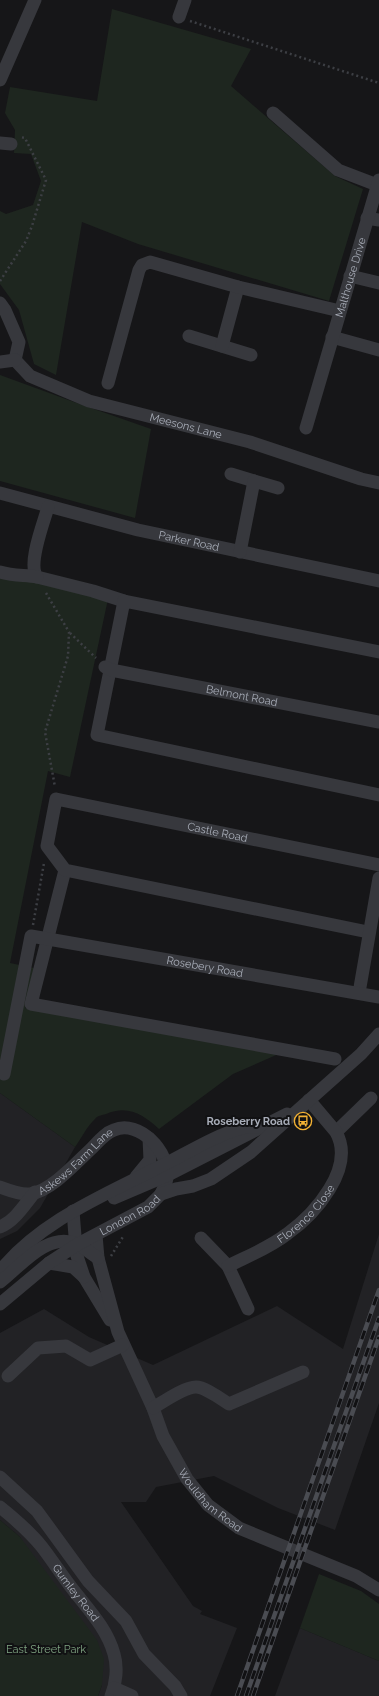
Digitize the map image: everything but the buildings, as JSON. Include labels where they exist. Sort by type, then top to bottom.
[{"type":"street","points":[[0,80],[35,0]]},
{"type":"street","points":[[179,17],[185,0]]},
{"type":"street","points":[[273,113],[338,170],[378,183]]},
{"type":"street","name":"Malthouse Drive","points":[[306,428],[350,276],[373,219],[378,183]]},
{"type":"street","points":[[108,383],[139,270],[142,265],[150,262],[238,287],[340,311]]},
{"type":"street","points":[[350,276],[379,283]]},
{"type":"street","points":[[222,346],[238,287]]},
{"type":"street","points":[[0,303],[10,320],[19,342],[15,360],[0,362]]},
{"type":"street","points":[[189,336],[251,355]]},
{"type":"street","points":[[332,337],[379,350]]},
{"type":"street","name":"Meesons Lane","points":[[15,360],[30,376],[88,401],[250,442],[361,479],[379,483]]},
{"type":"street","points":[[231,474],[278,488]]},
{"type":"street","points":[[240,552],[254,481]]},
{"type":"street","name":"Parker Road","points":[[0,493],[138,530],[379,582]]},
{"type":"street","points":[[37,577],[33,569],[33,562],[48,507]]},
{"type":"street","points":[[0,572],[12,576],[37,577],[93,591],[124,601],[379,652]]},
{"type":"street","points":[[124,601],[108,668],[97,735],[379,795]]},
{"type":"street","name":"Belmont Road","points":[[108,668],[379,722]]},
{"type":"street","points":[[56,799],[47,846],[65,870],[368,932]]},
{"type":"street","name":"Castle Road","points":[[56,799],[379,865]]},
{"type":"street","points":[[65,870],[31,1004],[335,1058]]},
{"type":"street","points":[[359,993],[368,932],[379,878]]},
{"type":"street","points":[[4,1074],[31,936]]},
{"type":"street","name":"Rosebery Road","points":[[31,936],[379,997]]},
{"type":"street","name":"London Road","points":[[0,1304],[49,1264],[78,1244],[148,1207],[156,1201],[161,1194],[176,1189],[194,1186],[211,1179],[251,1152],[361,1054],[379,1034]]},
{"type":"street","points":[[336,1132],[371,1098]]},
{"type":"street","name":"London Road","points":[[93,1201],[118,1198],[166,1170],[206,1144],[243,1128],[260,1127],[305,1103]]},
{"type":"street","name":"Florence Close","points":[[224,1263],[286,1235],[304,1220],[320,1203],[330,1186],[339,1168],[342,1145],[336,1132],[305,1103]]},
{"type":"street","name":"Askews Farm Lane","points":[[0,1187],[28,1194],[35,1192],[50,1184],[72,1167],[105,1134],[123,1127],[133,1128],[149,1138],[161,1152],[166,1170]]},
{"type":"street","points":[[135,1179],[150,1160],[149,1138]]},
{"type":"street","points":[[161,1194],[166,1170]]},
{"type":"street","name":"London Road","points":[[0,1270],[28,1243],[74,1211],[135,1179],[166,1170]]},
{"type":"street","points":[[0,1227],[5,1225],[21,1210],[35,1192]]},
{"type":"street","name":"Wouldham Road","points":[[74,1211],[75,1236],[78,1244],[76,1253],[84,1277],[118,1332]]},
{"type":"street","name":"Wouldham Road","points":[[96,1235],[98,1258],[118,1332],[153,1408],[163,1436],[187,1479],[208,1505],[239,1528],[356,1576],[379,1590]]},
{"type":"street","points":[[201,1238],[224,1263],[248,1309]]},
{"type":"street","points":[[0,1282],[22,1262],[44,1246],[54,1243],[69,1242],[78,1244],[98,1258]]},
{"type":"street","name":"Wouldham Road","points":[[49,1264],[73,1267],[84,1277]]},
{"type":"street","points":[[8,1376],[38,1348],[66,1346],[90,1360],[123,1345]]},
{"type":"street","points":[[153,1408],[184,1390],[196,1387],[213,1394],[229,1404],[303,1372]]},
{"type":"street","points":[[0,1471],[0,1476],[37,1511],[96,1591],[129,1626],[144,1654],[175,1686],[181,1696]]},
{"type":"street","name":"Gumley Road","points":[[0,1506],[16,1520],[42,1548],[103,1629],[114,1654],[116,1674],[112,1692]]},
{"type":"street","points":[[103,1629],[122,1617]]},
{"type":"street","points":[[112,1692],[132,1696]]},
{"type":"path","points":[[179,17],[379,83]]},
{"type":"path","points":[[0,281],[26,241],[46,180],[25,138],[10,141]]},
{"type":"path","points":[[37,577],[69,632],[108,668]]},
{"type":"path","points":[[56,799],[52,765],[45,732],[68,656],[69,632]]},
{"type":"path","points":[[31,936],[47,846]]},
{"type":"shaded area","points":[[0,1093],[75,1147],[40,1208],[17,1231],[0,1239]]},
{"type":"shaded area","points":[[379,1234],[379,1403],[335,1530],[278,1508],[214,1476],[156,1487],[146,1502],[121,1502],[193,1606],[202,1611],[200,1614],[237,1628],[210,1696],[98,1696],[102,1685],[20,1537],[0,1520],[0,1333],[44,1309],[89,1337],[153,1365],[277,1306],[343,1349]]},
{"type":"shaded area","points":[[300,1628],[379,1661],[379,1696],[275,1696]]},
{"type":"green space","points":[[112,9],[251,49],[231,86],[335,176],[363,189],[329,301],[138,244],[82,222],[56,375],[34,364],[19,310],[0,284],[0,211],[6,214],[33,205],[41,181],[31,154],[14,153],[15,130],[5,113],[10,87],[97,101]]},
{"type":"green space","points":[[0,375],[151,429],[135,518],[0,481]]},
{"type":"green space","points":[[0,573],[108,599],[70,777],[48,771],[10,963],[34,968],[25,1008],[283,1052],[233,1074],[159,1129],[147,1119],[135,1112],[121,1110],[114,1111],[96,1118],[89,1125],[75,1147],[0,1093]]},
{"type":"green space","name":"East Street Park","points":[[0,1520],[20,1537],[97,1640],[104,1659],[102,1685],[98,1696],[0,1696]]},
{"type":"green space","points":[[319,1574],[361,1591],[379,1604],[379,1661],[300,1628]]},
{"type":"railway","points":[[237,1696],[379,1290]]},
{"type":"railway","points":[[246,1696],[379,1318]]},
{"type":"railway","points":[[253,1696],[379,1337]]},
{"type":"place","name":"Roseberry Road","points":[[303,1121]]}]
